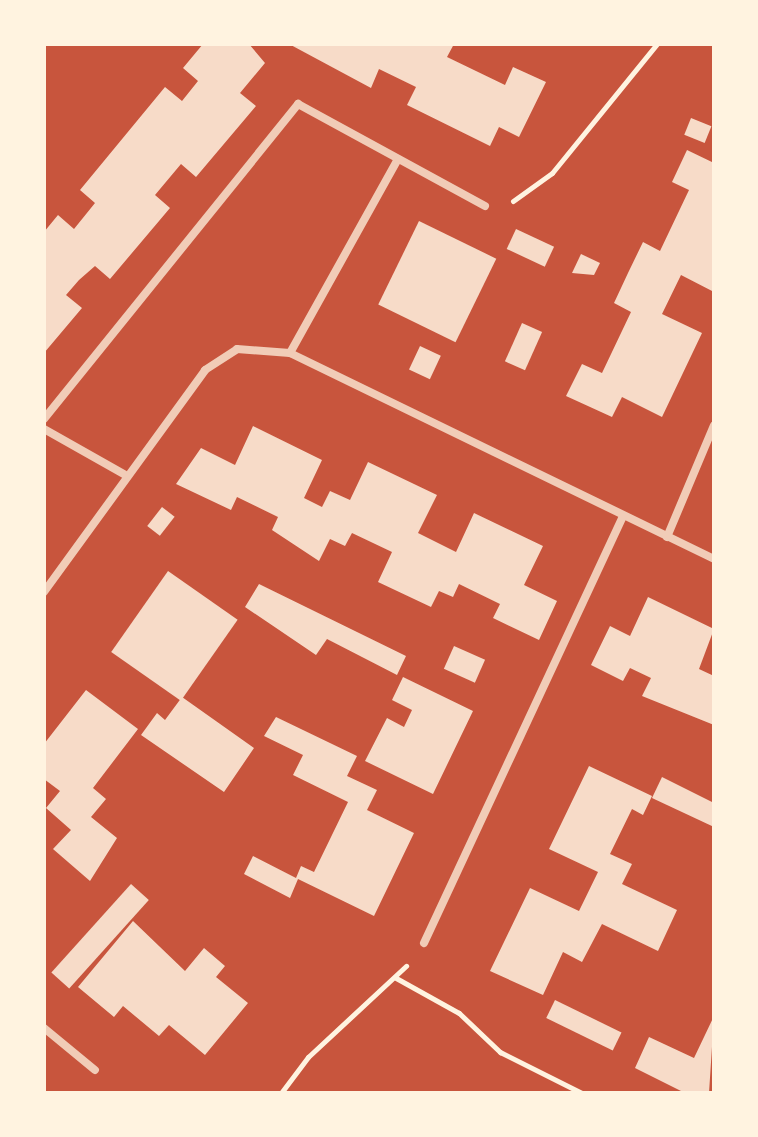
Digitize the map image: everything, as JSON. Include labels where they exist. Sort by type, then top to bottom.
[{"type":"street","points":[[44,419],[298,104],[485,206]]},
{"type":"street","points":[[290,353],[398,159]]},
{"type":"street","points":[[44,592],[124,474],[205,370],[237,349],[290,353],[714,559]]},
{"type":"street","points":[[667,537],[714,425]]},
{"type":"street","points":[[44,429],[124,474]]},
{"type":"street","points":[[424,943],[623,517]]},
{"type":"street","points":[[44,1028],[95,1070]]},
{"type":"path","points":[[485,206],[503,208],[552,173],[657,44]]},
{"type":"path","points":[[281,1093],[308,1057],[396,978],[459,1013],[500,1052],[582,1093]]},
{"type":"building","points":[[203,44],[249,44],[265,63],[240,93],[256,106],[196,177],[181,164],[155,195],[170,208],[110,279],[95,266],[66,295],[82,308],[44,353],[44,232],[58,215],[74,229],[95,203],[80,190],[165,87],[182,101],[198,81],[183,68]]},
{"type":"building","points":[[289,44],[454,44],[447,57],[505,85],[513,67],[546,82],[519,137],[499,127],[490,146],[407,105],[416,87],[379,69],[371,88]]},
{"type":"building","points":[[691,118],[711,126],[705,143],[684,135]]},
{"type":"building","points":[[687,150],[714,163],[714,292],[681,275],[662,314],[702,333],[662,417],[622,397],[612,417],[566,396],[582,364],[602,373],[631,312],[614,303],[628,273],[643,242],[660,251],[689,190],[672,182]]},
{"type":"building","points":[[419,221],[496,259],[456,342],[378,305]]},
{"type":"building","points":[[516,229],[554,247],[545,267],[507,249]]},
{"type":"building","points":[[581,254],[600,263],[594,275],[572,273]]},
{"type":"building","points":[[522,323],[542,332],[525,370],[505,361]]},
{"type":"building","points":[[420,346],[441,356],[430,379],[409,370]]},
{"type":"building","points":[[253,426],[322,460],[304,498],[322,507],[330,491],[350,500],[368,462],[437,495],[418,533],[456,552],[474,513],[543,546],[524,585],[557,601],[539,640],[493,618],[500,604],[459,584],[453,597],[439,591],[431,607],[378,582],[392,552],[352,533],[345,546],[330,539],[319,561],[272,530],[278,517],[237,497],[231,510],[176,484],[201,448],[235,465]]},
{"type":"building","points":[[162,507],[175,517],[160,536],[147,526]]},
{"type":"building","points":[[168,571],[238,620],[181,701],[111,652]]},
{"type":"building","points":[[259,584],[406,656],[397,675],[327,639],[316,655],[245,607]]},
{"type":"building","points":[[648,597],[714,629],[699,669],[714,676],[714,725],[642,696],[651,678],[630,668],[623,681],[591,665],[610,626],[630,636]]},
{"type":"building","points":[[454,646],[485,660],[475,683],[444,669]]},
{"type":"building","points":[[403,677],[473,711],[433,794],[365,761],[387,718],[404,727],[412,710],[392,700]]},
{"type":"building","points":[[86,690],[138,729],[93,788],[106,799],[91,817],[117,838],[90,881],[53,849],[71,830],[46,808],[60,791],[44,779],[44,744]]},
{"type":"building","points":[[182,697],[254,748],[224,792],[141,735],[157,713],[165,720]]},
{"type":"building","points":[[276,717],[357,756],[347,776],[377,790],[367,810],[414,833],[374,916],[298,879],[290,898],[244,874],[253,856],[296,878],[301,866],[314,872],[348,802],[293,775],[303,755],[264,736]]},
{"type":"building","points":[[589,766],[652,796],[643,815],[632,809],[610,854],[632,864],[622,884],[677,910],[658,951],[602,924],[582,962],[563,952],[543,995],[490,971],[530,888],[579,911],[598,872],[549,849]]},
{"type":"building","points":[[662,777],[714,803],[714,827],[652,798]]},
{"type":"building","points":[[131,884],[149,900],[69,988],[51,972]]},
{"type":"building","points":[[133,921],[185,971],[204,948],[225,966],[216,977],[248,1003],[205,1055],[169,1025],[159,1036],[123,1006],[114,1017],[78,987]]},
{"type":"building","points":[[555,1000],[622,1032],[613,1050],[546,1018]]},
{"type":"building","points":[[714,1016],[709,1093],[685,1093],[635,1068],[649,1037],[694,1058]]}]
